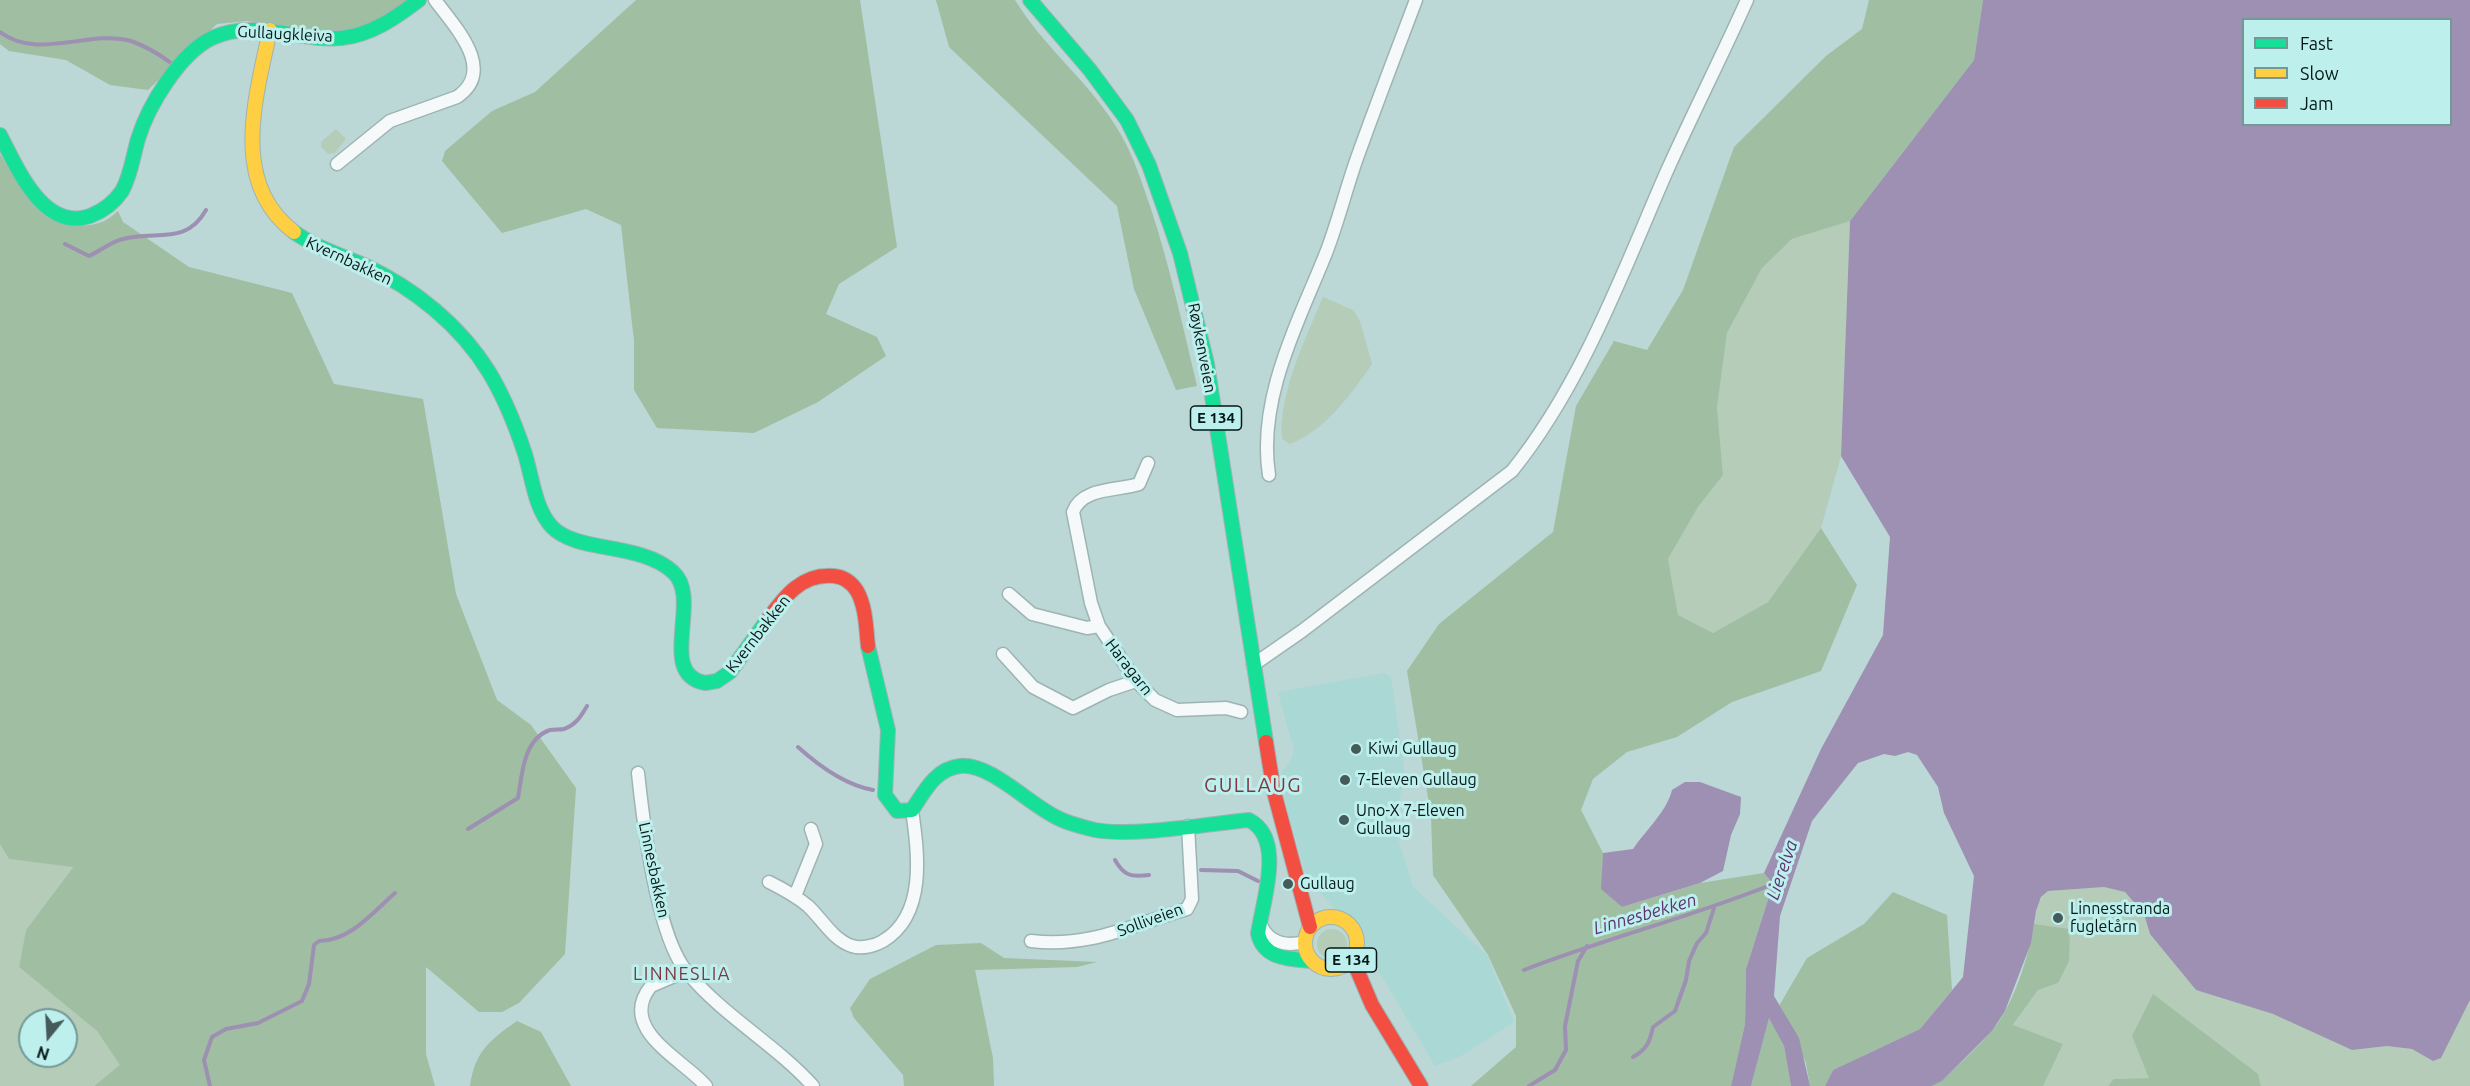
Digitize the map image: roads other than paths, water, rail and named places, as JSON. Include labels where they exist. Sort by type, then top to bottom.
[{"type":"main road","name":"Gullaugkleiva","points":[[0,135],[35,195],[52,212],[77,219],[101,213],[122,191],[139,133],[151,109],[186,60],[208,39],[227,31],[270,30],[344,38],[380,26],[418,0]]},
{"type":"main road","name":"Røykenveien","points":[[1030,0],[1090,70],[1127,120],[1149,165],[1188,281],[1207,364],[1274,792],[1310,927]]},
{"type":"main road","name":"Kvernbakken","points":[[270,30],[252,147],[255,178],[261,194],[276,217],[303,240],[378,272],[408,290],[467,342],[490,374],[506,406],[548,523],[568,538],[657,561],[675,573],[682,583],[684,593],[681,650],[683,667],[694,680],[713,682],[730,672],[800,582],[811,577],[833,574],[855,588],[862,600],[869,656],[884,706],[889,739],[885,795],[897,811],[912,810]]},
{"type":"main road","points":[[912,810],[920,796],[941,772],[969,767],[981,769],[1059,819],[1084,827],[1121,832],[1244,819],[1259,826],[1270,868],[1257,932],[1268,950],[1287,959],[1311,961]]},
{"type":"main road","name":"Røykenveien","points":[[1298,878],[1329,917]]},
{"type":"main road","points":[[1310,927],[1318,920],[1329,917]]},
{"type":"main road","name":"E 134","points":[[1310,927],[1305,942],[1311,961],[1321,967],[1333,969],[1344,965],[1352,958],[1357,944],[1353,930],[1342,920],[1329,917]]},
{"type":"main road","name":"E 134","points":[[1352,958],[1372,1005],[1421,1086]]},
{"type":"main road","name":"E 134","points":[[1333,969],[1372,1005]]},
{"type":"street","points":[[337,164],[390,121],[457,97],[466,91],[474,79],[474,61],[435,0]]},
{"type":"street","points":[[1269,474],[1269,421],[1276,387],[1302,305],[1326,253],[1358,155],[1416,0]]},
{"type":"street","points":[[1253,664],[1302,631],[1512,471],[1528,451],[1553,415],[1602,317],[1747,0]]},
{"type":"street","name":"Haragarn","points":[[1148,463],[1139,484],[1088,495],[1078,501],[1073,512],[1091,603],[1099,626],[1136,681],[1155,700],[1178,710],[1226,708],[1241,712]]},
{"type":"street","points":[[1009,594],[1032,614],[1087,628],[1099,626]]},
{"type":"street","points":[[1003,654],[1033,687],[1073,708],[1109,690],[1136,681]]},
{"type":"street","name":"Linnesbakken","points":[[638,773],[655,884],[672,942],[686,972],[813,1086]]},
{"type":"street","points":[[769,882],[795,896],[839,938],[851,946],[876,945],[885,940],[903,920],[916,888],[918,864],[912,810]]},
{"type":"street","name":"Solliveien","points":[[1031,941],[1067,943],[1091,940],[1187,909],[1192,899],[1188,826]]},
{"type":"street","points":[[795,896],[816,844],[811,829]]},
{"type":"street","points":[[1260,918],[1271,939],[1284,944],[1305,942]]},
{"type":"street","points":[[686,972],[651,986],[642,1005],[642,1019],[654,1039],[706,1086]]},
{"type":"water","name":"Lierelva","points":[[1983,0],[2470,0],[2470,1000],[2441,1058],[2433,1061],[2412,1049],[2387,1046],[2352,1050],[2273,1014],[2196,990],[2150,934],[2144,914],[2125,892],[2104,887],[2048,891],[2041,897],[2036,911],[2031,943],[2005,1011],[1992,1031],[1942,1081],[1932,1086],[1825,1086],[1833,1070],[1920,1029],[1963,977],[1974,876],[1944,813],[1938,787],[1917,755],[1908,752],[1895,756],[1884,754],[1858,763],[1812,821],[1780,916],[1774,996],[1799,1038],[1810,1086],[1791,1086],[1784,1046],[1769,1018],[1751,1086],[1731,1086],[1745,1024],[1746,969],[1773,884],[1764,873],[1821,749],[1883,635],[1890,537],[1841,456],[1850,221],[1974,60]]},
{"type":"water","points":[[1685,782],[1700,782],[1741,797],[1740,814],[1731,835],[1723,871],[1700,883],[1622,907],[1601,889],[1603,853],[1633,849],[1661,813],[1672,790]]},
{"type":"waterway","points":[[0,32],[15,40],[31,44],[115,38],[141,45],[171,63]]},
{"type":"waterway","points":[[65,244],[89,256],[119,240],[179,233],[198,221],[206,210]]},
{"type":"waterway","name":"Linnesbekken","points":[[468,829],[518,798],[525,759],[534,741],[550,730],[564,729],[572,725],[587,706]]},
{"type":"waterway","name":"Linnesbekken","points":[[798,747],[833,774],[852,784],[873,790]]},
{"type":"waterway","name":"Linnesbekken","points":[[1115,860],[1129,874],[1149,875]]},
{"type":"waterway","name":"Linnesbekken","points":[[1201,870],[1238,871],[1258,881]]},
{"type":"waterway","name":"Linnesbekken","points":[[1524,970],[1773,884]]},
{"type":"waterway","name":"Linnesbekken","points":[[210,1086],[204,1060],[212,1037],[226,1029],[258,1023],[302,1001],[309,984],[314,945],[319,941],[330,940],[351,931],[395,893]]},
{"type":"waterway","points":[[1633,1057],[1647,1045],[1653,1027],[1675,1011],[1686,980],[1689,961],[1697,943],[1706,933],[1714,908]]},
{"type":"waterway","points":[[1529,1086],[1555,1070],[1566,1050],[1565,1026],[1578,961],[1587,946]]},
{"type":"place","name":"Kiwi Gullaug","points":[[1356,749]]},
{"type":"place","name":"7-Eleven Gullaug","points":[[1345,780]]},
{"type":"place","name":"Uno-X 7-Eleven Gullaug","points":[[1344,820]]},
{"type":"place","name":"Gullaug","points":[[1288,884]]},
{"type":"place","name":"Linnesstranda fugletårn","points":[[2058,918]]},
{"type":"district","name":"GULLAUG","points":[[1253,785]]},
{"type":"district","name":"LINNESLIA","points":[[682,974]]}]
